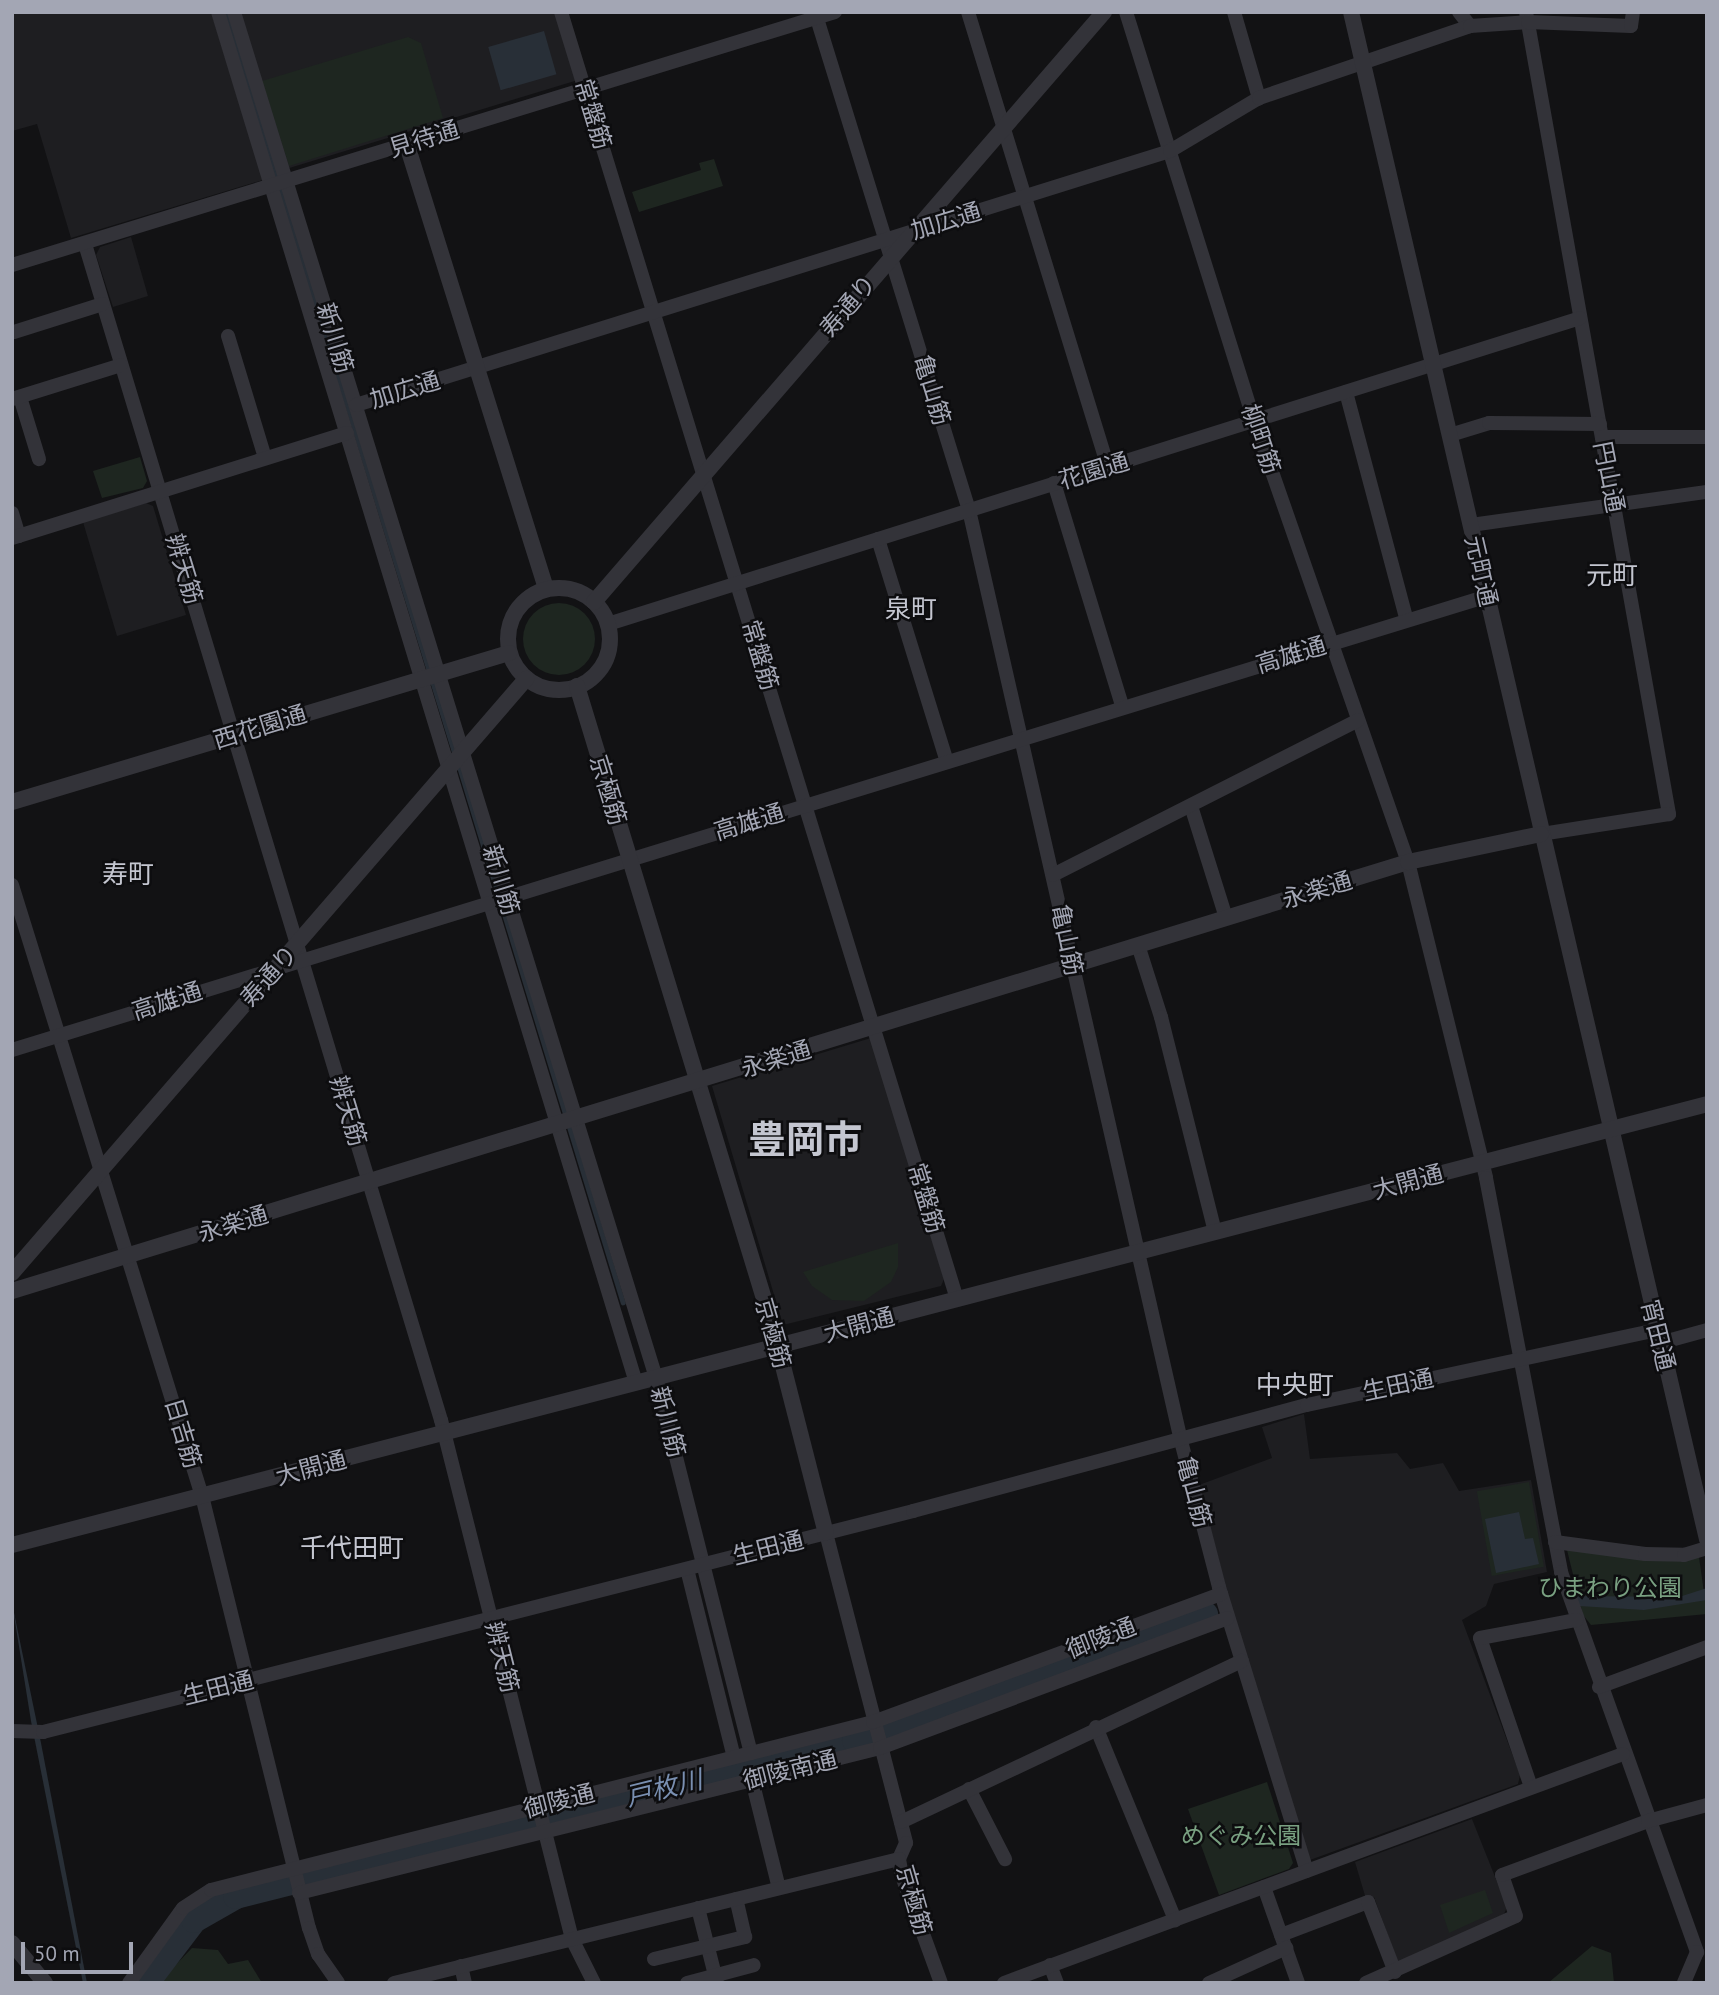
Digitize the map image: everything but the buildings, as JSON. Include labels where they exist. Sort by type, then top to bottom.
[{"type":"street","name":"新川筋","points":[[218,12],[449,768],[499,900]]},
{"type":"street","name":"新川筋","points":[[234,12],[462,752],[499,900],[568,1122],[656,1378],[751,1753]]},
{"type":"street","name":"常盤筋","points":[[561,12],[957,1299]]},
{"type":"street","name":"見待通","points":[[12,265],[407,145],[816,15],[835,12]]},
{"type":"street","points":[[968,12],[1108,466]]},
{"type":"street","name":"寿通り","points":[[594,602],[890,256],[1104,12]]},
{"type":"street","name":"柳町筋","points":[[1126,12],[1254,421],[1408,862],[1483,1163],[1523,1359],[1555,1542],[1576,1620],[1599,1687],[1697,1952],[1684,1983]]},
{"type":"street","points":[[1234,12],[1259,98]]},
{"type":"street","name":"元町通","points":[[1351,12],[1610,1129]]},
{"type":"street","points":[[1459,12],[1470,26]]},
{"type":"street","name":"加広通","points":[[356,405],[1170,151],[1259,98],[1363,66],[1470,26],[1527,17],[1631,26],[1633,12]]},
{"type":"street","name":"亀山筋","points":[[816,15],[969,510],[1136,1253],[1181,1441],[1228,1618],[1307,1871]]},
{"type":"street","name":"円山通","points":[[1527,17],[1670,814],[1541,834]]},
{"type":"street","points":[[407,145],[546,589]]},
{"type":"street","name":"辨天筋","points":[[85,244],[445,1433],[572,1939],[594,1983]]},
{"type":"street","points":[[14,332],[103,304]]},
{"type":"street","name":"花園通","points":[[608,624],[1580,318]]},
{"type":"street","points":[[228,335],[265,458]]},
{"type":"street","points":[[39,459],[16,398],[121,365]]},
{"type":"street","points":[[1346,391],[1406,618]]},
{"type":"street","points":[[1450,435],[1489,423],[1707,437]]},
{"type":"street","name":"加広通","points":[[16,537],[347,433]]},
{"type":"street","points":[[1054,484],[1123,708]]},
{"type":"street","points":[[1471,525],[1707,492]]},
{"type":"street","points":[[12,513],[16,537]]},
{"type":"street","points":[[878,539],[947,762]]},
{"type":"street","points":[[546,589],[577,590],[594,602],[608,624],[610,643],[604,661],[593,676],[577,686],[550,689],[526,679],[509,653],[507,632],[514,613],[528,597],[546,589]]},
{"type":"street","name":"高雄通","points":[[300,951],[499,900],[1406,618],[1488,596]]},
{"type":"street","name":"西花園通","points":[[12,802],[509,653]]},
{"type":"street","name":"寿通り","points":[[12,1273],[277,966],[300,951],[462,752],[526,679]]},
{"type":"street","name":"京極筋","points":[[577,686],[778,1346],[906,1843],[899,1859],[939,1982]]},
{"type":"street","points":[[1053,875],[1358,720]]},
{"type":"street","points":[[1191,806],[1226,918]]},
{"type":"street","name":"永楽通","points":[[12,1291],[698,1084],[1408,862],[1541,834]]},
{"type":"street","name":"日吉筋","points":[[12,885],[202,1496],[313,1942],[338,1983]]},
{"type":"street","points":[[1138,945],[1161,1017],[1215,1232]]},
{"type":"street","name":"高雄通","points":[[12,1050],[277,966]]},
{"type":"street","name":"大開通","points":[[12,1545],[1707,1104]]},
{"type":"street","name":"新川筋","points":[[568,1122],[636,1383]]},
{"type":"street","name":"宵田通","points":[[1610,1129],[1707,1540]]},
{"type":"street","name":"生田通","points":[[12,1731],[36,1734],[687,1569],[1181,1441],[1307,1405],[1523,1359],[1707,1330]]},
{"type":"street","points":[[1555,1542],[1684,1555],[1707,1548]]},
{"type":"street","points":[[687,1569],[734,1758]]},
{"type":"street","name":"御陵通","points":[[128,1983],[178,1915],[197,1897],[293,1870],[874,1724],[1221,1594]]},
{"type":"street","name":"御陵南通","points":[[299,1891],[752,1780],[879,1745],[1228,1618]]},
{"type":"street","points":[[1531,1787],[1480,1638],[1576,1620]]},
{"type":"street","points":[[1599,1687],[1707,1647]]},
{"type":"street","points":[[901,1822],[1096,1727],[1242,1661]]},
{"type":"street","points":[[1096,1727],[1175,1920]]},
{"type":"street","points":[[1004,1983],[1623,1754]]},
{"type":"street","points":[[752,1780],[779,1888]]},
{"type":"street","points":[[969,1789],[1005,1858]]},
{"type":"street","points":[[1366,1983],[1516,1916],[1502,1875],[1648,1821],[1707,1805]]},
{"type":"street","points":[[394,1983],[899,1859]]},
{"type":"street","points":[[1264,1887],[1298,1983]]},
{"type":"street","points":[[654,1959],[745,1937],[736,1899]]},
{"type":"street","points":[[1209,1983],[1284,1942],[1368,1902],[1395,1972]]},
{"type":"street","points":[[698,1908],[717,1979]]},
{"type":"street","points":[[12,1943],[45,1983]]},
{"type":"street","points":[[687,1983],[717,1979],[754,1965]]},
{"type":"street","points":[[1050,1965],[1056,1983]]},
{"type":"street","points":[[461,1966],[465,1983]]},
{"type":"shaded area","points":[[12,12],[211,12],[263,180],[71,238],[37,124],[12,131]]},
{"type":"shaded area","points":[[238,12],[557,12],[578,80],[286,169]]},
{"type":"shaded area","points":[[544,31],[556,74],[501,90],[488,47]]},
{"type":"shaded area","points":[[131,237],[148,296],[113,307],[96,255],[100,247]]},
{"type":"shaded area","points":[[146,503],[153,506],[186,615],[117,636],[83,522]]},
{"type":"shaded area","points":[[871,1038],[944,1279],[941,1286],[783,1325],[712,1086]]},
{"type":"shaded area","points":[[1304,1414],[1310,1459],[1397,1453],[1410,1469],[1443,1463],[1459,1491],[1531,1480],[1547,1572],[1494,1584],[1486,1606],[1462,1620],[1520,1775],[1518,1784],[1310,1860],[1255,1698],[1199,1485],[1272,1458],[1262,1427]]},
{"type":"shaded area","points":[[1519,1512],[1525,1539],[1533,1538],[1539,1564],[1496,1573],[1485,1519]]},
{"type":"shaded area","points":[[1707,1588],[1707,1600],[1644,1610],[1579,1606],[1576,1596],[1679,1597]]},
{"type":"shaded area","points":[[12,1603],[87,1983],[83,1983],[31,1721]]},
{"type":"shaded area","points":[[1472,1819],[1507,1907],[1504,1914],[1398,1963],[1374,1897],[1366,1899],[1355,1862]]},
{"type":"green space","points":[[408,37],[421,43],[443,118],[289,166],[262,81]]},
{"type":"green space","points":[[714,159],[723,186],[639,212],[632,192],[701,170],[699,163]]},
{"type":"green space","points":[[140,457],[147,481],[143,488],[102,498],[93,471]]},
{"type":"green space","points":[[566,603],[585,613],[593,625],[593,653],[585,665],[573,673],[552,675],[533,665],[525,653],[523,632],[533,613],[545,605]]},
{"type":"green space","points":[[898,1243],[898,1267],[891,1282],[864,1301],[832,1300],[812,1286],[803,1272]]},
{"type":"green space","points":[[1529,1482],[1544,1567],[1492,1576],[1477,1491]]},
{"type":"green space","name":"ひまわり公園","points":[[1567,1550],[1699,1557],[1707,1614],[1591,1625],[1583,1615]]},
{"type":"green space","name":"めぐみ公園","points":[[1267,1782],[1293,1863],[1289,1869],[1219,1895],[1188,1809]]},
{"type":"green space","points":[[1485,1890],[1493,1913],[1449,1933],[1440,1905]]},
{"type":"green space","points":[[1592,1946],[1611,1953],[1614,1983],[1548,1983]]},
{"type":"green space","points":[[192,1948],[218,1950],[228,1964],[248,1960],[262,1983],[158,1983]]},
{"type":"waterway","points":[[226,12],[455,754]]},
{"type":"waterway","points":[[458,762],[623,1302]]},
{"type":"waterway","name":"戸枚川","points":[[146,1983],[194,1920],[236,1896],[855,1740],[1205,1615]]},
{"type":"district","name":"元町","points":[[1612,575]]},
{"type":"district","name":"泉町","points":[[911,609]]},
{"type":"district","name":"寿町","points":[[128,874]]},
{"type":"district","name":"豊岡市","points":[[805,1139]]},
{"type":"district","name":"中央町","points":[[1295,1385]]},
{"type":"district","name":"千代田町","points":[[352,1548]]}]
